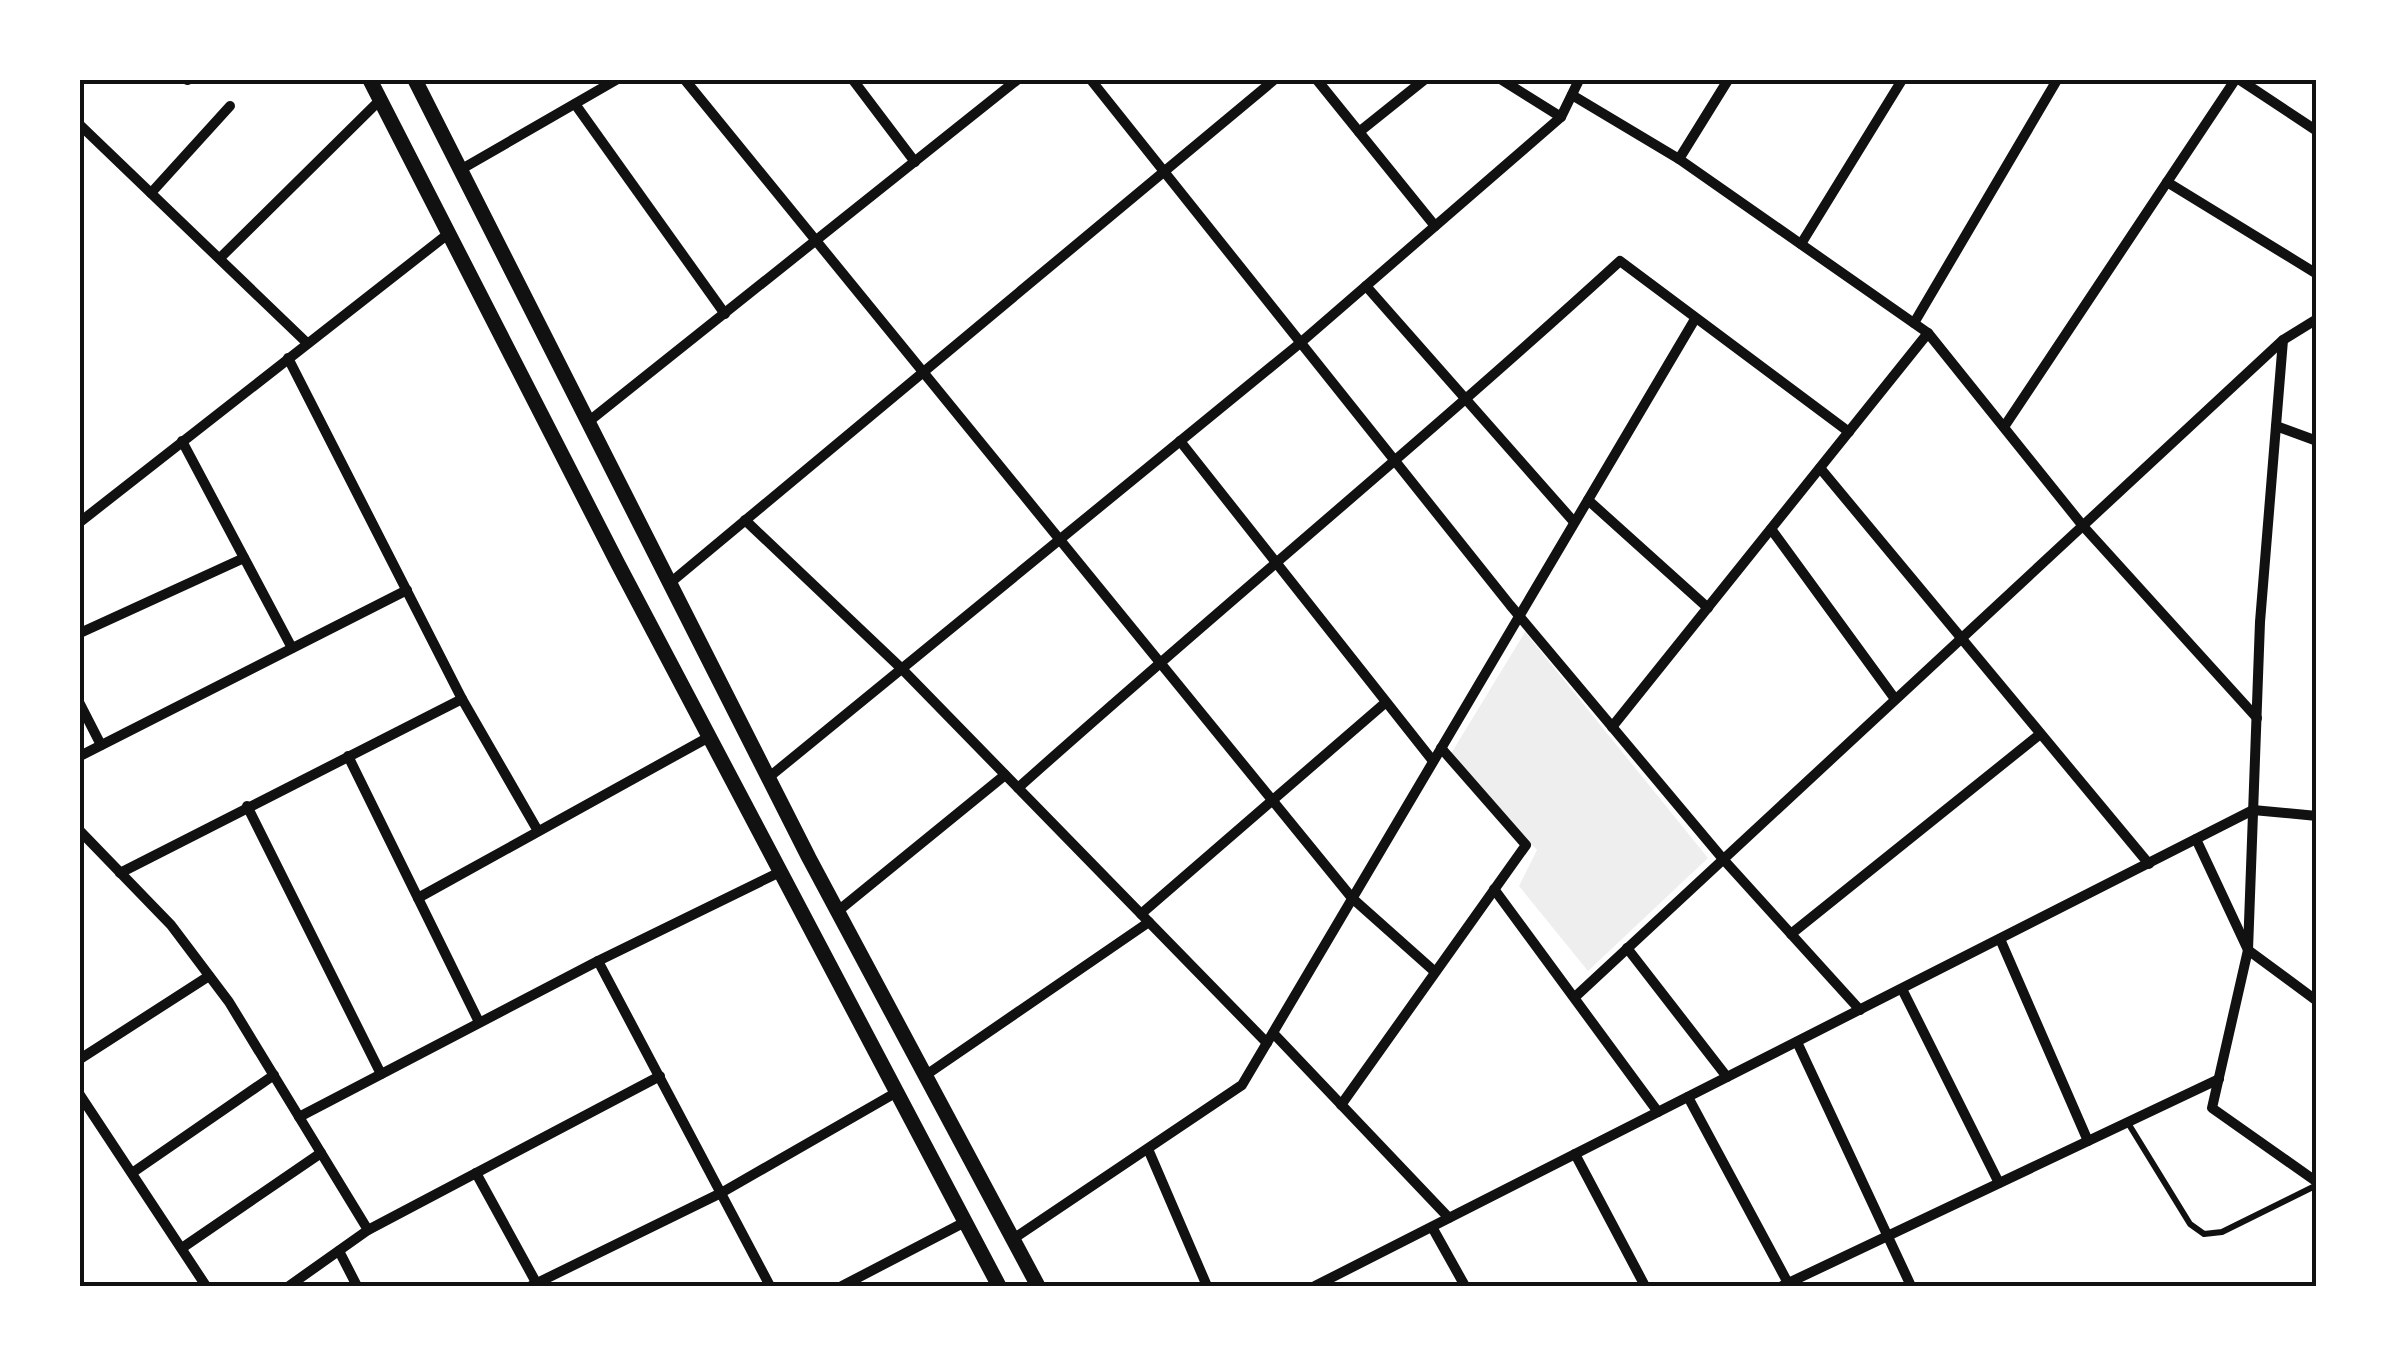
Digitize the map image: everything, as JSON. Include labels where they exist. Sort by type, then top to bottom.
[{"type":"main road","points":[[370,80],[709,737],[999,1286]]},
{"type":"main road","points":[[415,80],[768,778],[1038,1286]]},
{"type":"street","points":[[685,80],[1352,898],[1434,971]]},
{"type":"street","points":[[853,80],[915,162]]},
{"type":"street","points":[[588,422],[1017,80]]},
{"type":"street","points":[[1092,80],[1519,615],[1723,859],[1860,1010]]},
{"type":"street","points":[[670,583],[1274,80]]},
{"type":"street","points":[[1317,80],[1436,226]]},
{"type":"street","points":[[1360,132],[1424,80]]},
{"type":"street","points":[[1502,80],[1562,116]]},
{"type":"street","points":[[768,778],[1299,344],[1562,116],[1579,80]]},
{"type":"street","points":[[1679,158],[1728,80]]},
{"type":"street","points":[[1801,244],[1902,80]]},
{"type":"street","points":[[1914,324],[2058,80]]},
{"type":"street","points":[[2004,427],[2238,80],[2317,131]]},
{"type":"street","points":[[460,170],[614,81]]},
{"type":"street","points":[[1572,95],[1679,158],[1928,333],[2083,526],[2257,718]]},
{"type":"street","points":[[220,258],[380,100]]},
{"type":"street","points":[[575,104],[726,314]]},
{"type":"street","points":[[152,193],[230,106]]},
{"type":"street","points":[[80,125],[307,342]]},
{"type":"street","points":[[2167,182],[2317,274]]},
{"type":"street","points":[[80,522],[448,234]]},
{"type":"street","points":[[1018,788],[1392,459],[1467,400],[1620,261],[1849,432]]},
{"type":"street","points":[[1366,286],[1574,522]]},
{"type":"street","points":[[1013,1239],[1242,1085],[1695,319]]},
{"type":"street","points":[[1574,996],[2283,340],[2317,319]]},
{"type":"street","points":[[1612,727],[1928,333]]},
{"type":"street","points":[[2283,340],[2257,718],[2248,950],[2212,1108],[2317,1184]]},
{"type":"street","points":[[288,358],[462,700],[538,832]]},
{"type":"street","points":[[2276,426],[2317,441]]},
{"type":"street","points":[[182,441],[292,648]]},
{"type":"street","points":[[1180,442],[1433,760]]},
{"type":"street","points":[[1820,468],[2148,864]]},
{"type":"street","points":[[1588,500],[1708,608]]},
{"type":"street","points":[[745,520],[902,669],[1145,918],[1341,1105],[1450,1218]]},
{"type":"street","points":[[1771,529],[1896,699]]},
{"type":"street","points":[[80,634],[244,558]]},
{"type":"street","points":[[80,756],[406,590]]},
{"type":"street","points":[[120,873],[462,700]]},
{"type":"street","points":[[926,1076],[1145,918],[1384,703]]},
{"type":"street","points":[[80,704],[101,745]]},
{"type":"street","points":[[1791,934],[2039,734]]},
{"type":"street","points":[[418,898],[709,737]]},
{"type":"street","points":[[1341,1105],[1526,845],[1441,748]]},
{"type":"street","points":[[348,756],[480,1022]]},
{"type":"street","points":[[838,912],[1005,775]]},
{"type":"street","points":[[247,806],[381,1074]]},
{"type":"street","points":[[1317,1286],[2253,810],[2317,816]]},
{"type":"street","points":[[80,832],[171,925],[209,976],[368,1230]]},
{"type":"street","points":[[2196,839],[2248,950],[2317,1001]]},
{"type":"street","points":[[299,1117],[598,960],[780,872]]},
{"type":"street","points":[[1494,889],[1658,1112]]},
{"type":"street","points":[[2000,939],[2088,1141]]},
{"type":"street","points":[[1627,948],[1727,1077]]},
{"type":"street","points":[[598,960],[770,1286]]},
{"type":"street","points":[[80,1059],[209,976]]},
{"type":"street","points":[[1902,989],[1999,1183]]},
{"type":"street","points":[[1796,1042],[1912,1286]]},
{"type":"street","points":[[132,1173],[274,1076]]},
{"type":"street","points":[[290,1286],[368,1230],[660,1076]]},
{"type":"street","points":[[1688,1097],[1785,1284],[2219,1079]]},
{"type":"street","points":[[476,1173],[535,1285],[721,1193],[896,1092]]},
{"type":"street","points":[[80,1095],[206,1286]]},
{"type":"street","points":[[1148,1149],[1207,1286]]},
{"type":"street","points":[[182,1248],[321,1153]]},
{"type":"street","points":[[1575,1154],[1645,1286]]},
{"type":"street","points":[[842,1286],[965,1222]]},
{"type":"street","points":[[1432,1226],[1465,1286]]},
{"type":"street","points":[[338,1251],[357,1286]]},
{"type":"lane","points":[[2128,1122],[2190,1224],[2204,1234],[2222,1232],[2317,1184]]},
{"type":"shaded area","points":[[1525,632],[1708,858],[1588,971],[1519,886],[1537,850],[1449,757]]}]
